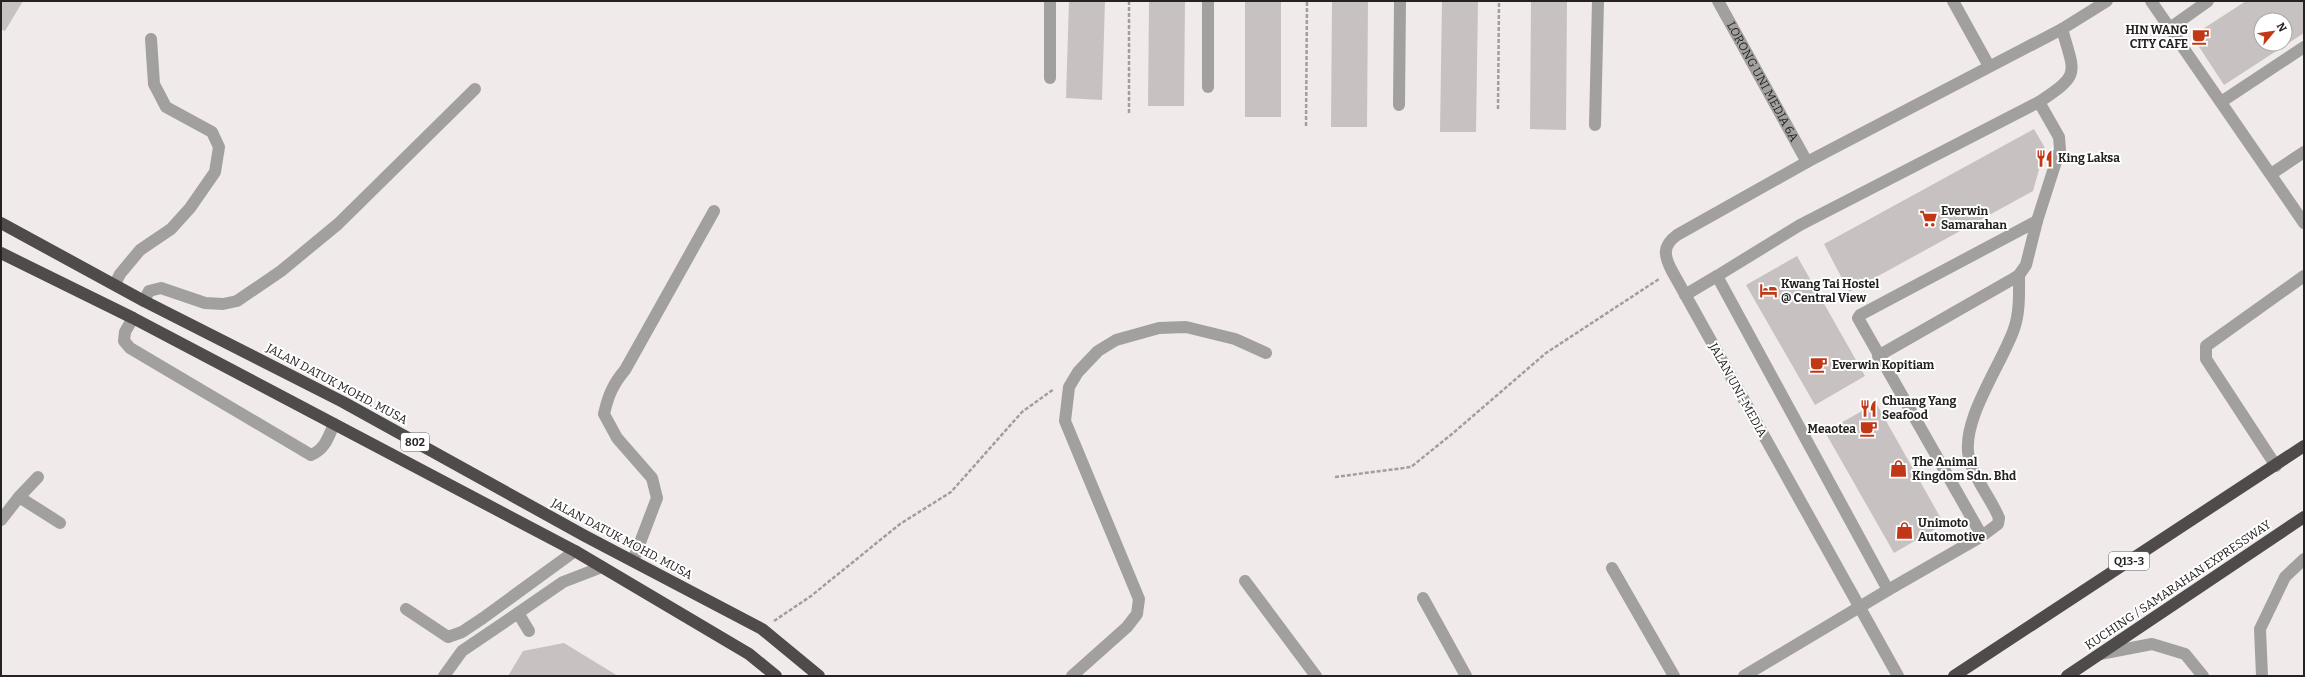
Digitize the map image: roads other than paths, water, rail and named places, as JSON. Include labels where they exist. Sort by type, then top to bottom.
[{"type":"highway","name":"JALAN DATUK MOHD. MUSA","points":[[1,223],[144,301],[343,402],[633,561],[762,629],[819,676]]},
{"type":"highway","name":"802","points":[[1,253],[133,318],[575,551],[749,654],[776,676]]},
{"type":"highway","name":"Q13-3","points":[[1954,676],[2276,466],[2304,446]]},
{"type":"highway","name":"KUCHING / SAMARAHAN EXPRESSWAY","points":[[2067,676],[2304,517]]},
{"type":"street","points":[[1050,1],[1050,78]]},
{"type":"street","points":[[1208,1],[1208,87]]},
{"type":"street","points":[[1399,105],[1400,1]]},
{"type":"street","points":[[1595,125],[1598,1]]},
{"type":"street","name":"LORONG UNI MEDIA 6A","points":[[1718,1],[1807,162]]},
{"type":"street","points":[[1953,1],[1989,66]]},
{"type":"street","points":[[1807,162],[2062,29],[2107,1]]},
{"type":"street","points":[[2151,1],[2304,223]]},
{"type":"street","points":[[2170,28],[2208,1]]},
{"type":"street","points":[[1685,295],[1800,225],[2039,102],[2065,85],[2071,76],[2073,65],[2062,29]]},
{"type":"street","points":[[115,284],[120,274],[140,250],[171,229],[194,204],[215,172],[219,147],[212,132],[166,107],[154,84],[151,39]]},
{"type":"street","points":[[2221,102],[2304,48]]},
{"type":"street","points":[[144,301],[149,291],[161,288],[205,303],[223,304],[237,302],[281,271],[338,224],[475,89]]},
{"type":"street","points":[[1744,676],[1982,536],[1998,524],[1999,518],[1969,457],[1969,432],[1989,381],[2014,329],[2019,308],[2020,275],[2026,265],[2037,221],[2060,149],[2059,137],[2039,102]]},
{"type":"street","points":[[2270,174],[2304,152]]},
{"type":"street","name":"JALAN UNI-MEDIA","points":[[1807,162],[1669,242],[1665,250],[1666,260],[1898,676]]},
{"type":"street","points":[[633,561],[657,498],[652,478],[617,438],[604,414],[607,400],[613,384],[625,370],[714,211]]},
{"type":"street","points":[[1982,536],[1858,322],[1860,315],[2037,221]]},
{"type":"street","points":[[1878,356],[2020,275]]},
{"type":"street","points":[[1717,276],[1793,420],[1888,590]]},
{"type":"street","points":[[2276,466],[2206,359],[2206,346],[2304,276]]},
{"type":"street","points":[[133,318],[124,340],[130,348],[307,453],[311,455],[320,452],[325,445],[334,424]]},
{"type":"street","points":[[1072,676],[1127,627],[1137,614],[1139,599],[1129,570],[1064,421],[1069,387],[1078,372],[1098,351],[1116,340],[1160,328],[1186,327],[1235,338],[1266,353]]},
{"type":"street","points":[[1,520],[18,497],[38,477]]},
{"type":"street","points":[[18,497],[60,523]]},
{"type":"street","points":[[406,609],[436,631],[448,637],[462,632],[483,618],[575,551]]},
{"type":"street","points":[[2262,676],[2260,629],[2285,577],[2304,559]]},
{"type":"street","points":[[444,676],[462,652],[518,612],[563,582],[602,567]]},
{"type":"street","points":[[1612,568],[1674,676]]},
{"type":"street","points":[[1246,581],[1316,676]]},
{"type":"street","points":[[1423,598],[1466,676]]},
{"type":"street","points":[[518,612],[529,632]]},
{"type":"street","points":[[2100,654],[2152,644],[2185,654],[2203,676]]},
{"type":"place","name":"HIN WANG CITY CAFE","points":[[2201,37]]},
{"type":"place","name":"King Laksa","points":[[2045,158]]},
{"type":"place","name":"Everwin Samarahan","points":[[1928,218]]},
{"type":"place","name":"Kwang Tai Hostel @ Central View","points":[[1768,291]]},
{"type":"place","name":"Everwin Kopitiam","points":[[1819,365]]},
{"type":"place","name":"Chuang Yang Seafood","points":[[1869,408]]},
{"type":"place","name":"Meaotea","points":[[1869,429]]},
{"type":"place","name":"The Animal Kingdom Sdn. Bhd","points":[[1899,469]]},
{"type":"place","name":"Unimoto Automotive","points":[[1905,530]]}]
